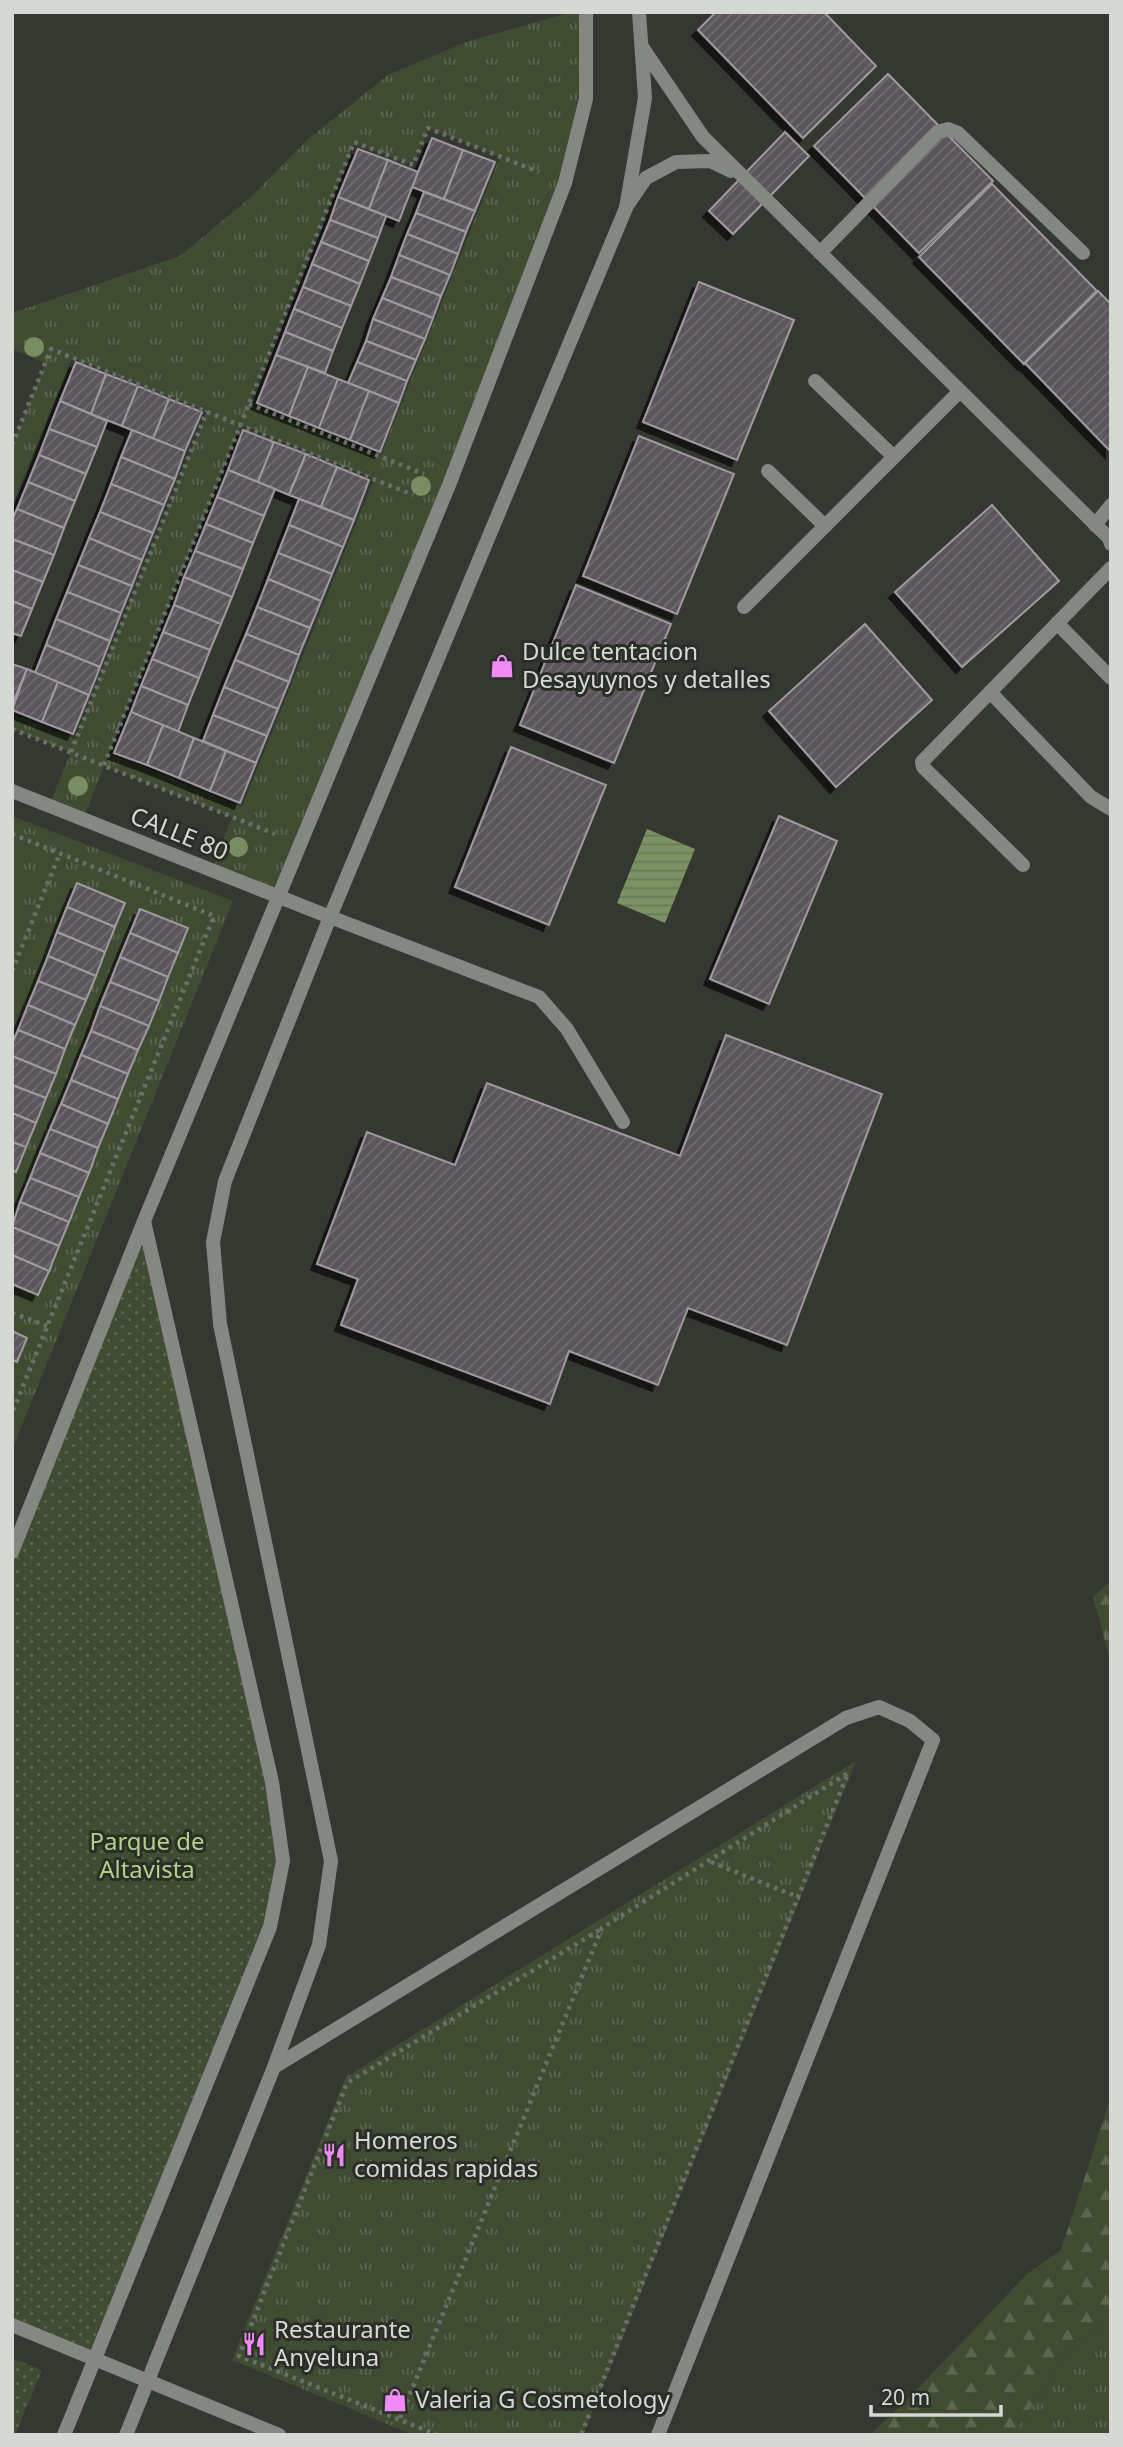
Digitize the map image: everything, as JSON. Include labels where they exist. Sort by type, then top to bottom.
[{"type":"street","points":[[12,1552],[144,1221],[449,485],[565,183],[586,99],[586,12]]},
{"type":"street","points":[[626,208],[645,98],[639,12]]},
{"type":"street","points":[[642,47],[679,106],[703,137],[1095,525],[1111,544]]},
{"type":"street","points":[[820,253],[938,132],[948,129],[958,133],[1083,253]]},
{"type":"street","points":[[126,2435],[274,2067],[318,1945],[331,1861],[220,1324],[213,1242],[225,1181],[330,917],[626,208],[646,178],[676,162],[710,161],[742,176]]},
{"type":"street","points":[[815,381],[894,457]]},
{"type":"street","points":[[744,607],[960,391]]},
{"type":"street","points":[[768,471],[825,526]]},
{"type":"street","points":[[1095,525],[1111,505]]},
{"type":"street","points":[[1023,865],[922,762],[1111,568]]},
{"type":"street","points":[[1057,623],[1111,678]]},
{"type":"street","points":[[990,692],[1091,797],[1111,809]]},
{"type":"street","name":"CALLE 80","points":[[12,791],[539,997],[567,1029],[623,1122]]},
{"type":"street","points":[[64,2435],[270,1927],[283,1861],[272,1782],[144,1221]]},
{"type":"street","points":[[274,2067],[845,1717],[879,1707],[910,1721],[933,1740],[658,2435]]},
{"type":"street","points":[[12,2325],[279,2435]]},
{"type":"path","points":[[104,765],[354,142],[413,166],[428,128],[565,183]]},
{"type":"path","points":[[12,445],[51,349],[440,506]]},
{"type":"path","points":[[249,404],[449,485]]},
{"type":"path","points":[[71,752],[207,411]]},
{"type":"path","points":[[12,729],[302,845]]},
{"type":"path","points":[[12,834],[214,916],[12,1413]]},
{"type":"path","points":[[12,971],[60,853]]},
{"type":"path","points":[[12,1313],[47,1326]]},
{"type":"path","points":[[438,2435],[239,2356],[347,2083],[602,1928],[848,1773],[800,1898],[581,2435]]},
{"type":"path","points":[[710,1861],[800,1898]]},
{"type":"path","points":[[400,2418],[602,1928]]},
{"type":"green space","points":[[572,12],[586,12],[586,99],[565,183],[280,898],[211,871],[232,817],[104,766],[83,819],[49,806],[71,752],[12,729],[12,714],[75,739],[207,411],[72,358],[12,506],[12,445],[45,363],[12,349],[12,313],[180,256],[251,197],[307,140],[388,75],[466,42]],"holes":[[[429,128],[500,157],[380,457],[249,404],[354,143],[413,165]],[[241,425],[374,479],[242,807],[109,753]]]},
{"type":"green space","points":[[12,816],[233,901],[12,1450]]},
{"type":"green space","name":"Parque de Altavista","points":[[144,1221],[283,1861],[270,1927],[95,2358],[12,2325],[12,1552]]},
{"type":"green space","points":[[1111,1581],[1111,1663],[1093,1597]]},
{"type":"green space","points":[[856,1761],[583,2435],[414,2435],[232,2360],[346,2077]]},
{"type":"green space","points":[[1111,2096],[1111,2318],[1066,2354],[1013,2435],[870,2435],[1027,2274],[1061,2250]]},
{"type":"green space","points":[[1111,2318],[1111,2427],[1106,2435],[1013,2435],[1066,2354]]},
{"type":"green space","points":[[12,2358],[42,2370],[15,2435],[12,2435]]},
{"type":"shaded area","points":[[647,829],[695,849],[665,923],[617,903]]},
{"type":"building","points":[[716,12],[824,12],[876,66],[803,138],[698,30]]},
{"type":"building","points":[[888,74],[993,181],[919,253],[814,146]]},
{"type":"building","points":[[785,132],[809,156],[733,234],[709,211]]},
{"type":"building","points":[[432,138],[463,150],[444,199],[412,187]]},
{"type":"building","points":[[358,149],[388,160],[369,209],[338,197]]},
{"type":"building","points":[[463,150],[495,162],[475,211],[444,199]]},
{"type":"building","points":[[388,160],[418,172],[399,221],[369,209]]},
{"type":"building","points":[[992,184],[1097,291],[1024,364],[919,257]]},
{"type":"building","points":[[424,192],[475,211],[466,232],[416,213]]},
{"type":"building","points":[[338,197],[386,216],[378,238],[330,220]]},
{"type":"building","points":[[416,213],[466,232],[458,254],[407,234]]},
{"type":"building","points":[[330,220],[378,238],[369,261],[321,242]]},
{"type":"building","points":[[407,234],[458,254],[450,275],[399,255]]},
{"type":"building","points":[[321,242],[369,261],[360,284],[312,264]]},
{"type":"building","points":[[399,255],[450,275],[441,296],[391,277]]},
{"type":"building","points":[[312,264],[360,284],[351,306],[303,287]]},
{"type":"building","points":[[391,277],[441,296],[433,318],[382,298]]},
{"type":"building","points":[[699,282],[794,320],[737,460],[643,422]]},
{"type":"building","points":[[303,287],[351,306],[342,328],[294,309]]},
{"type":"building","points":[[1098,291],[1111,304],[1111,452],[1025,363]]},
{"type":"building","points":[[382,298],[433,318],[425,339],[373,319]]},
{"type":"building","points":[[294,309],[342,328],[333,351],[285,332]]},
{"type":"building","points":[[373,319],[425,339],[416,360],[366,341]]},
{"type":"building","points":[[285,332],[333,351],[325,373],[276,355]]},
{"type":"building","points":[[366,341],[416,360],[407,381],[357,362]]},
{"type":"building","points":[[276,355],[308,367],[289,416],[257,403]]},
{"type":"building","points":[[76,362],[106,374],[91,414],[60,401]]},
{"type":"building","points":[[357,362],[407,381],[399,403],[348,383]]},
{"type":"building","points":[[308,367],[338,379],[319,428],[289,416]]},
{"type":"building","points":[[106,374],[138,386],[122,426],[91,414]]},
{"type":"building","points":[[338,379],[369,391],[350,440],[319,428]]},
{"type":"building","points":[[138,386],[169,399],[153,439],[122,426]]},
{"type":"building","points":[[369,391],[399,403],[380,452],[350,440]]},
{"type":"building","points":[[169,399],[202,412],[185,451],[153,439]]},
{"type":"building","points":[[60,401],[107,421],[97,447],[49,429]]},
{"type":"building","points":[[49,429],[97,447],[86,474],[39,455]]},
{"type":"building","points":[[132,430],[185,451],[175,479],[121,457]]},
{"type":"building","points":[[243,430],[274,442],[258,482],[228,470]]},
{"type":"building","points":[[639,436],[734,474],[677,614],[583,576]]},
{"type":"building","points":[[274,442],[306,454],[289,495],[258,482]]},
{"type":"building","points":[[306,454],[337,467],[321,507],[289,495]]},
{"type":"building","points":[[39,455],[86,474],[75,501],[28,482]]},
{"type":"building","points":[[121,457],[175,479],[164,505],[111,484]]},
{"type":"building","points":[[337,467],[369,480],[354,520],[321,507]]},
{"type":"building","points":[[228,470],[275,489],[264,516],[217,497]]},
{"type":"building","points":[[28,482],[75,501],[64,528],[17,509]]},
{"type":"building","points":[[111,484],[164,505],[153,533],[100,512]]},
{"type":"building","points":[[217,497],[264,516],[253,543],[206,524]]},
{"type":"building","points":[[299,499],[354,520],[343,547],[289,525]]},
{"type":"building","points":[[992,505],[1059,581],[962,667],[895,592]]},
{"type":"building","points":[[17,509],[64,528],[54,555],[12,539],[12,520]]},
{"type":"building","points":[[100,512],[153,533],[142,560],[89,538]]},
{"type":"building","points":[[206,524],[253,543],[243,569],[195,551]]},
{"type":"building","points":[[289,525],[343,547],[332,574],[278,553]]},
{"type":"building","points":[[89,538],[142,560],[132,586],[78,565]]},
{"type":"building","points":[[12,539],[54,555],[43,582],[12,570]]},
{"type":"building","points":[[195,551],[243,569],[232,597],[184,577]]},
{"type":"building","points":[[278,553],[332,574],[321,601],[268,579]]},
{"type":"building","points":[[78,565],[132,586],[121,613],[67,592]]},
{"type":"building","points":[[12,570],[43,582],[32,609],[12,601]]},
{"type":"building","points":[[184,577],[232,597],[221,624],[174,605]]},
{"type":"building","points":[[268,579],[321,601],[310,628],[257,607]]},
{"type":"building","points":[[576,585],[671,624],[614,763],[520,725]]},
{"type":"building","points":[[67,592],[121,613],[110,641],[56,619]]},
{"type":"building","points":[[12,601],[32,609],[21,636],[12,633]]},
{"type":"building","points":[[174,605],[221,624],[210,650],[163,632]]},
{"type":"building","points":[[257,607],[310,628],[299,655],[246,634]]},
{"type":"building","points":[[56,619],[110,641],[100,667],[46,645]]},
{"type":"building","points":[[865,624],[932,700],[836,787],[769,711]]},
{"type":"building","points":[[163,632],[210,650],[199,678],[152,659]]},
{"type":"building","points":[[246,634],[299,655],[289,682],[235,660]]},
{"type":"building","points":[[46,645],[100,667],[89,695],[35,673]]},
{"type":"building","points":[[152,659],[199,678],[188,705],[141,686]]},
{"type":"building","points":[[235,660],[289,682],[278,709],[224,687]]},
{"type":"building","points":[[12,664],[27,669],[12,705]]},
{"type":"building","points":[[27,669],[58,682],[42,722],[12,710]]},
{"type":"building","points":[[58,682],[89,695],[73,734],[42,722]]},
{"type":"building","points":[[141,686],[188,705],[178,732],[131,712]]},
{"type":"building","points":[[224,687],[278,709],[267,736],[213,715]]},
{"type":"building","points":[[131,712],[163,725],[147,765],[114,753]]},
{"type":"building","points":[[213,715],[267,736],[256,763],[203,741]]},
{"type":"building","points":[[163,725],[194,738],[179,778],[147,765]]},
{"type":"building","points":[[194,738],[226,751],[210,791],[179,778]]},
{"type":"building","points":[[511,747],[606,785],[549,925],[455,887]]},
{"type":"building","points":[[226,751],[256,763],[240,803],[210,791]]},
{"type":"building","points":[[779,816],[837,841],[769,1004],[710,979]]},
{"type":"building","points":[[77,883],[125,903],[115,927],[67,907]]},
{"type":"building","points":[[67,907],[115,927],[105,952],[57,932]]},
{"type":"building","points":[[140,909],[188,928],[178,953],[130,933]]},
{"type":"building","points":[[57,932],[105,952],[96,976],[48,956]]},
{"type":"building","points":[[130,933],[178,953],[168,977],[120,957]]},
{"type":"building","points":[[48,956],[96,976],[86,1000],[38,981]]},
{"type":"building","points":[[120,957],[168,977],[159,1001],[110,982]]},
{"type":"building","points":[[38,981],[86,1000],[75,1025],[28,1005]]},
{"type":"building","points":[[110,982],[159,1001],[149,1026],[100,1006]]},
{"type":"building","points":[[28,1005],[75,1025],[65,1049],[18,1030]]},
{"type":"building","points":[[100,1006],[149,1026],[138,1050],[91,1031]]},
{"type":"building","points":[[18,1030],[65,1049],[56,1074],[12,1056],[12,1044]]},
{"type":"building","points":[[91,1031],[138,1050],[128,1074],[81,1055]]},
{"type":"building","points":[[726,1035],[882,1094],[787,1345],[688,1308],[658,1385],[569,1351],[550,1404],[341,1325],[358,1279],[317,1264],[367,1132],[455,1165],[487,1083],[680,1156]]},
{"type":"building","points":[[81,1055],[128,1074],[118,1099],[71,1080]]},
{"type":"building","points":[[12,1056],[56,1074],[46,1098],[12,1085]]},
{"type":"building","points":[[71,1080],[118,1099],[108,1124],[61,1104]]},
{"type":"building","points":[[12,1085],[46,1098],[36,1123],[12,1113]]},
{"type":"building","points":[[61,1104],[108,1124],[98,1148],[50,1129]]},
{"type":"building","points":[[12,1113],[36,1123],[26,1147],[12,1142]]},
{"type":"building","points":[[50,1129],[98,1148],[89,1173],[40,1153]]},
{"type":"building","points":[[12,1142],[26,1147],[16,1172],[12,1170]]},
{"type":"building","points":[[40,1153],[89,1173],[79,1197],[30,1178]]},
{"type":"building","points":[[30,1178],[79,1197],[69,1222],[20,1202]]},
{"type":"building","points":[[20,1202],[69,1222],[59,1246],[12,1227]]},
{"type":"building","points":[[12,1227],[59,1246],[49,1271],[12,1255]]},
{"type":"building","points":[[12,1255],[49,1271],[38,1295],[12,1284]]},
{"type":"building","points":[[12,1331],[27,1338],[17,1362],[12,1360]]},
{"type":"place","name":"Dulce tentacion Desayuynos y detalles","points":[[502,666]]},
{"type":"place","name":"Homeros comidas rapidas","points":[[334,2155]]},
{"type":"place","name":"Restaurante Anyeluna","points":[[254,2344]]},
{"type":"place","name":"Valeria G Cosmetology","points":[[395,2400]]}]
